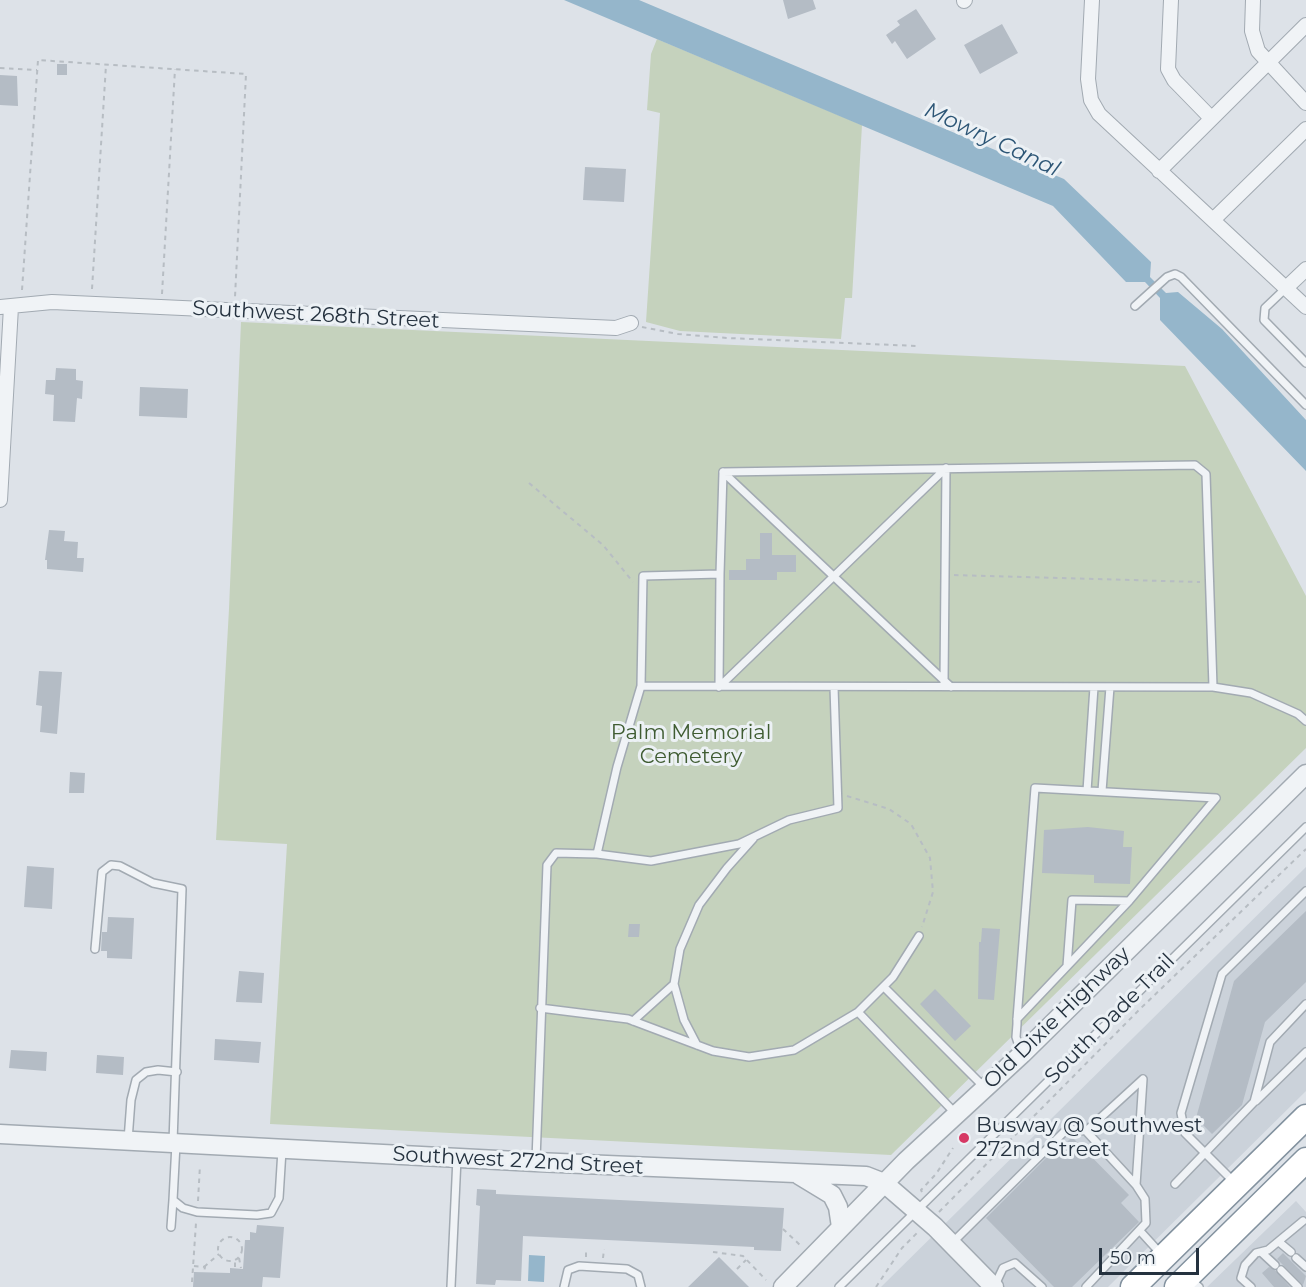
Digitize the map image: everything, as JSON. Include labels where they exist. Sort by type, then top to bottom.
[{"type":"highway","points":[[1133,1287],[1306,1118]]},
{"type":"highway","points":[[1188,1284],[1306,1160]]},
{"type":"highway","points":[[1153,1287],[1229,1209],[1237,1185]]},
{"type":"street","points":[[1092,0],[1087,72],[1091,100],[1104,120],[1306,307]]},
{"type":"street","points":[[1171,0],[1167,56],[1170,75],[1211,118]]},
{"type":"street","points":[[1252,0],[1253,39],[1258,51],[1306,103]]},
{"type":"street","points":[[1159,171],[1306,25]]},
{"type":"street","points":[[1213,220],[1306,129]]},
{"type":"street","points":[[1286,288],[1306,269]]},
{"type":"street","name":"Southwest 268th Street","points":[[11,306],[52,302],[616,328],[631,323]]},
{"type":"street","points":[[0,500],[11,306]]},
{"type":"street","name":"Old Dixie Highway","points":[[775,1283],[841,1227],[955,1113],[1022,1054],[1306,774]]},
{"type":"street","name":"Southwest 272nd Street","points":[[0,1134],[873,1177],[884,1183],[916,1210],[994,1287]]},
{"type":"street","points":[[796,1174],[832,1195],[838,1207],[841,1227]]},
{"type":"lane","points":[[1135,306],[1159,283],[1175,274],[1181,277],[1306,405]]},
{"type":"lane","points":[[1286,288],[1265,308],[1264,320],[1306,363]]},
{"type":"lane","points":[[723,472],[1195,465],[1206,474],[1213,687]]},
{"type":"lane","points":[[946,468],[946,685]]},
{"type":"lane","points":[[719,687],[946,468]]},
{"type":"lane","points":[[719,687],[723,472]]},
{"type":"lane","points":[[723,472],[835,575],[946,685]]},
{"type":"lane","points":[[597,854],[617,767],[641,686],[643,576],[720,574]]},
{"type":"lane","points":[[641,686],[1213,687],[1251,693],[1298,714],[1306,721]]},
{"type":"lane","points":[[536,1162],[547,865],[556,853],[597,854],[651,861],[739,844],[789,820],[838,807],[834,687]]},
{"type":"lane","points":[[1087,791],[1094,687]]},
{"type":"lane","points":[[1102,791],[1110,687]]},
{"type":"lane","points":[[1017,1019],[1129,901],[1216,798],[1035,788],[1017,1019],[1016,1037],[1022,1054]]},
{"type":"lane","points":[[839,1287],[1306,828]]},
{"type":"lane","points":[[698,1045],[684,1020],[674,984],[680,949],[699,905],[727,868],[756,836]]},
{"type":"lane","points":[[95,950],[102,872],[111,864],[120,866],[153,883],[182,890],[171,1227]]},
{"type":"lane","points":[[1237,1185],[1185,1133],[1181,1113],[1222,974],[1306,891]]},
{"type":"lane","points":[[1067,966],[1072,900],[1129,901]]},
{"type":"lane","points":[[540,1008],[633,1021],[712,1051],[749,1057],[794,1050],[858,1012],[884,987],[902,965],[919,936]]},
{"type":"lane","points":[[633,1021],[674,984]]},
{"type":"lane","points":[[884,987],[984,1088]]},
{"type":"lane","points":[[1254,1102],[1270,1042],[1306,1004]]},
{"type":"lane","points":[[858,1012],[955,1113]]},
{"type":"lane","points":[[1175,1185],[1254,1102],[1306,1052]]},
{"type":"lane","points":[[128,1140],[131,1100],[136,1080],[146,1072],[158,1070],[177,1072]]},
{"type":"lane","points":[[1086,1131],[1143,1079],[1136,1185]]},
{"type":"lane","points":[[951,1244],[1067,1129],[1086,1131],[1136,1185],[1145,1199],[1148,1211],[1146,1223],[1141,1232],[1086,1287]]},
{"type":"lane","points":[[173,1200],[183,1208],[197,1212],[257,1215],[271,1213],[279,1198],[282,1148]]},
{"type":"lane","points":[[451,1287],[457,1158]]},
{"type":"lane","points":[[1251,1287],[1241,1278],[1245,1265],[1305,1221]]},
{"type":"lane","points":[[1141,1232],[1164,1257]]},
{"type":"lane","points":[[1279,1242],[1306,1267]]},
{"type":"lane","points":[[1261,1252],[1298,1287]]},
{"type":"lane","points":[[994,1287],[1003,1268],[1015,1263],[1042,1287]]},
{"type":"lane","points":[[564,1287],[568,1270],[579,1266],[627,1269],[638,1275],[641,1287]]},
{"type":"path","points":[[11,306],[38,60],[246,74],[234,311]]},
{"type":"path","points":[[91,304],[106,64]]},
{"type":"path","points":[[0,68],[37,70]]},
{"type":"path","points":[[161,308],[175,69]]},
{"type":"path","points":[[631,323],[678,334],[918,346]]},
{"type":"path","points":[[529,483],[603,545],[643,594]]},
{"type":"path","points":[[945,574],[1210,583]]},
{"type":"path","points":[[838,793],[889,809],[910,824],[930,858],[933,892],[919,936]]},
{"type":"path","name":"South Dade Trail","points":[[938,1214],[1139,1010],[1306,849]]},
{"type":"path","points":[[922,1192],[921,1190],[936,1174],[953,1148]]},
{"type":"path","points":[[197,1207],[200,1165]]},
{"type":"path","points":[[192,1282],[197,1217]]},
{"type":"path","points":[[876,1287],[902,1248],[921,1228]]},
{"type":"path","points":[[783,1229],[800,1245]]},
{"type":"path","points":[[194,1266],[204,1267],[219,1254],[223,1240],[234,1238],[242,1246],[235,1268]]},
{"type":"path","points":[[585,1259],[586,1248]]},
{"type":"path","points":[[603,1260],[604,1249]]},
{"type":"path","points":[[713,1252],[743,1256],[775,1283]]},
{"type":"path","points":[[219,1254],[226,1260],[237,1259]]},
{"type":"path","points":[[237,1259],[241,1268]]},
{"type":"path","points":[[737,1269],[747,1260]]},
{"type":"path","points":[[204,1267],[204,1272]]},
{"type":"shaded area","points":[[1306,867],[1306,1091],[1108,1287],[881,1287]]},
{"type":"shaded area","points":[[1296,1201],[1306,1212],[1306,1287],[1207,1287]]},
{"type":"green space","points":[[657,39],[862,125],[852,298],[845,298],[841,339],[680,331],[646,322],[660,113],[647,110],[651,54]]},
{"type":"green space","name":"Palm Memorial Cemetery","points":[[241,322],[1185,366],[1306,596],[1306,748],[891,1155],[270,1124],[287,844],[216,840],[229,609]]},
{"type":"water","points":[[564,0],[639,0],[1064,179],[1151,262],[1150,277],[1166,293],[1178,292],[1222,329],[1306,420],[1306,471],[1160,320],[1160,298],[1145,282],[1126,282],[1053,206]]},
{"type":"water","points":[[529,1255],[545,1256],[544,1282],[528,1281]]},
{"type":"building","points":[[783,0],[813,0],[816,9],[788,19]]},
{"type":"building","points":[[916,9],[936,39],[907,59],[895,41],[892,44],[886,35],[900,25],[897,21]]},
{"type":"building","points":[[1002,24],[1018,53],[980,74],[964,45]]},
{"type":"building","points":[[57,64],[67,64],[67,75],[57,75]]},
{"type":"building","points":[[0,75],[17,76],[18,106],[0,105]]},
{"type":"building","points":[[585,167],[626,169],[624,202],[583,200]]},
{"type":"building","points":[[56,368],[76,369],[76,380],[83,381],[82,399],[77,398],[75,422],[53,421],[54,395],[45,394],[46,380],[55,380]]},
{"type":"building","points":[[140,387],[188,389],[187,418],[139,416]]},
{"type":"building","points":[[49,530],[65,531],[64,541],[78,542],[77,558],[84,558],[83,572],[47,569],[47,560],[45,560]]},
{"type":"building","points":[[760,533],[772,533],[772,555],[796,555],[796,572],[777,572],[777,580],[729,580],[729,570],[746,570],[746,559],[760,559]]},
{"type":"building","points":[[39,671],[62,672],[57,734],[40,732],[42,706],[36,705]]},
{"type":"building","points":[[70,772],[85,773],[84,793],[69,793]]},
{"type":"building","points":[[1088,827],[1124,831],[1123,847],[1132,847],[1130,884],[1094,883],[1094,875],[1042,873],[1044,830]]},
{"type":"building","points":[[27,866],[54,868],[52,909],[24,907]]},
{"type":"building","points":[[1306,911],[1306,982],[1265,1022],[1242,1105],[1212,1134],[1196,1118],[1234,981]]},
{"type":"building","points":[[108,917],[134,918],[132,959],[107,958],[107,951],[101,951],[102,932],[107,932]]},
{"type":"building","points":[[629,924],[640,924],[639,937],[628,937]]},
{"type":"building","points":[[982,928],[1000,929],[994,1000],[978,999],[979,942],[981,942]]},
{"type":"building","points":[[239,971],[264,973],[262,1003],[236,1002]]},
{"type":"building","points":[[935,989],[971,1026],[955,1041],[920,1004]]},
{"type":"building","points":[[215,1039],[261,1042],[259,1063],[214,1060]]},
{"type":"building","points":[[11,1050],[47,1052],[46,1071],[9,1068]]},
{"type":"building","points":[[97,1055],[124,1057],[123,1075],[96,1073]]},
{"type":"building","points":[[1072,1137],[1129,1195],[1121,1203],[1139,1222],[1072,1287],[1054,1287],[986,1218],[1061,1143],[1064,1145]]},
{"type":"building","points":[[477,1189],[496,1190],[496,1194],[784,1208],[781,1251],[754,1250],[754,1247],[523,1236],[521,1281],[496,1280],[495,1285],[476,1284],[480,1206],[476,1205]]},
{"type":"building","points":[[257,1225],[284,1227],[280,1278],[263,1277],[262,1287],[193,1287],[194,1272],[230,1273],[230,1268],[243,1269],[245,1240],[250,1240],[250,1232],[256,1233]]},
{"type":"building","points":[[1283,1253],[1306,1276],[1303,1285],[1277,1259]]},
{"type":"building","points":[[719,1257],[749,1287],[688,1287]]},
{"type":"building","points":[[1269,1267],[1275,1270],[1290,1287],[1274,1287],[1262,1273]]},
{"type":"place","name":"Busway @ Southwest 272nd Street","points":[[964,1138]]},
{"type":"water label","name":"Mowry Canal","points":[[992,140]]}]
